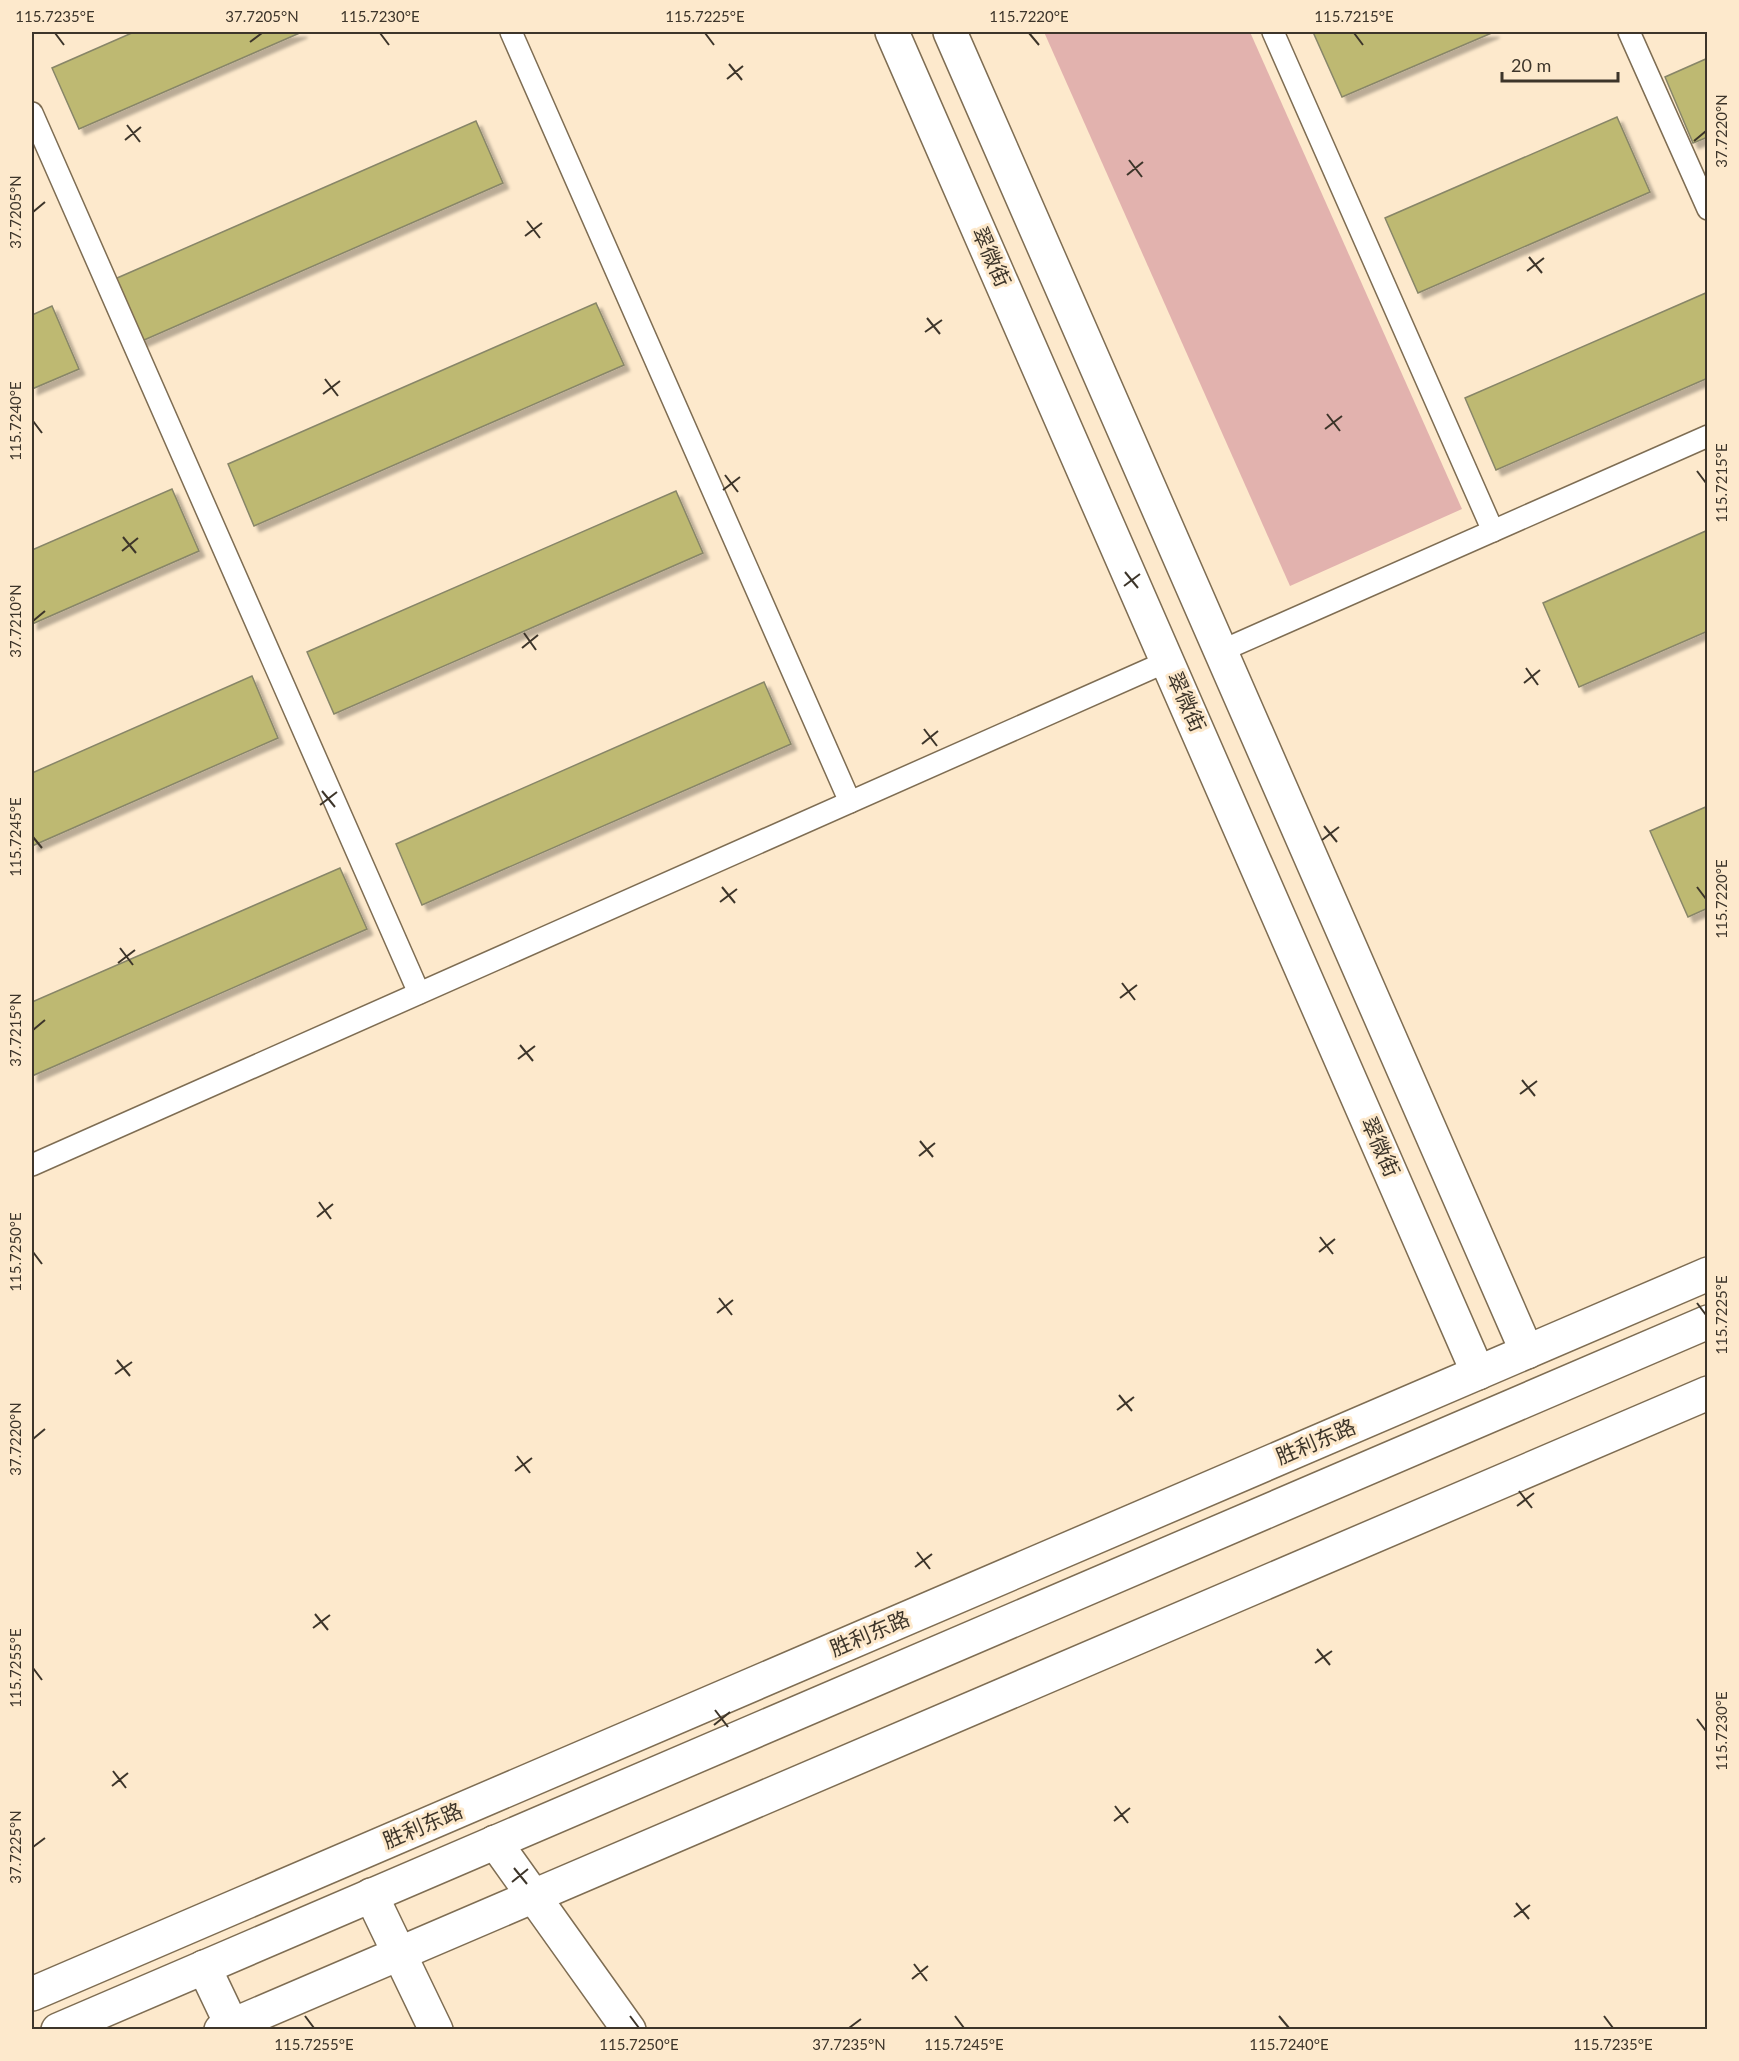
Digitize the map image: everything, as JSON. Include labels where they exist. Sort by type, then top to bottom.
[{"type":"street","name":"翠微街","points":[[892,32],[1478,1373]]},
{"type":"street","points":[[950,32],[1527,1352]]},
{"type":"street","name":"胜利东路","points":[[32,1994],[1707,1274]]},
{"type":"street","name":"胜利东路","points":[[58,2030],[1707,1322]]},
{"type":"street","points":[[204,1967],[229,2028],[1707,1393]]},
{"type":"street","points":[[495,1842],[629,2030]]},
{"type":"street","points":[[371,1895],[436,2030]]},
{"type":"lane","points":[[511,32],[850,802]]},
{"type":"lane","points":[[1273,32],[1493,531]]},
{"type":"lane","points":[[1629,32],[1707,209]]},
{"type":"lane","points":[[32,113],[419,993]]},
{"type":"lane","points":[[1221,651],[1707,436]]},
{"type":"lane","points":[[32,1165],[1168,661]]},
{"type":"shaded area","points":[[1044,32],[1250,32],[1462,509],[1290,586]]},
{"type":"building","points":[[134,32],[302,32],[79,129],[52,68]]},
{"type":"building","points":[[1313,32],[1494,32],[1342,97]]},
{"type":"building","points":[[1708,58],[1708,137],[1693,143],[1665,77]]},
{"type":"building","points":[[1617,117],[1650,192],[1418,293],[1385,218]]},
{"type":"building","points":[[476,121],[503,183],[135,344],[108,282]]},
{"type":"building","points":[[1708,292],[1708,378],[1496,470],[1465,398]]},
{"type":"building","points":[[596,303],[624,365],[254,526],[228,464]]},
{"type":"building","points":[[52,306],[79,369],[32,389],[32,315]]},
{"type":"building","points":[[172,489],[199,551],[32,624],[32,550]]},
{"type":"building","points":[[676,491],[703,553],[334,714],[307,652]]},
{"type":"building","points":[[1708,530],[1708,631],[1579,687],[1543,603]]},
{"type":"building","points":[[252,676],[278,738],[32,846],[32,773]]},
{"type":"building","points":[[764,682],[791,744],[422,905],[396,844]]},
{"type":"building","points":[[1708,806],[1708,908],[1688,917],[1650,831]]},
{"type":"building","points":[[340,868],[367,929],[32,1076],[32,1002]]}]
